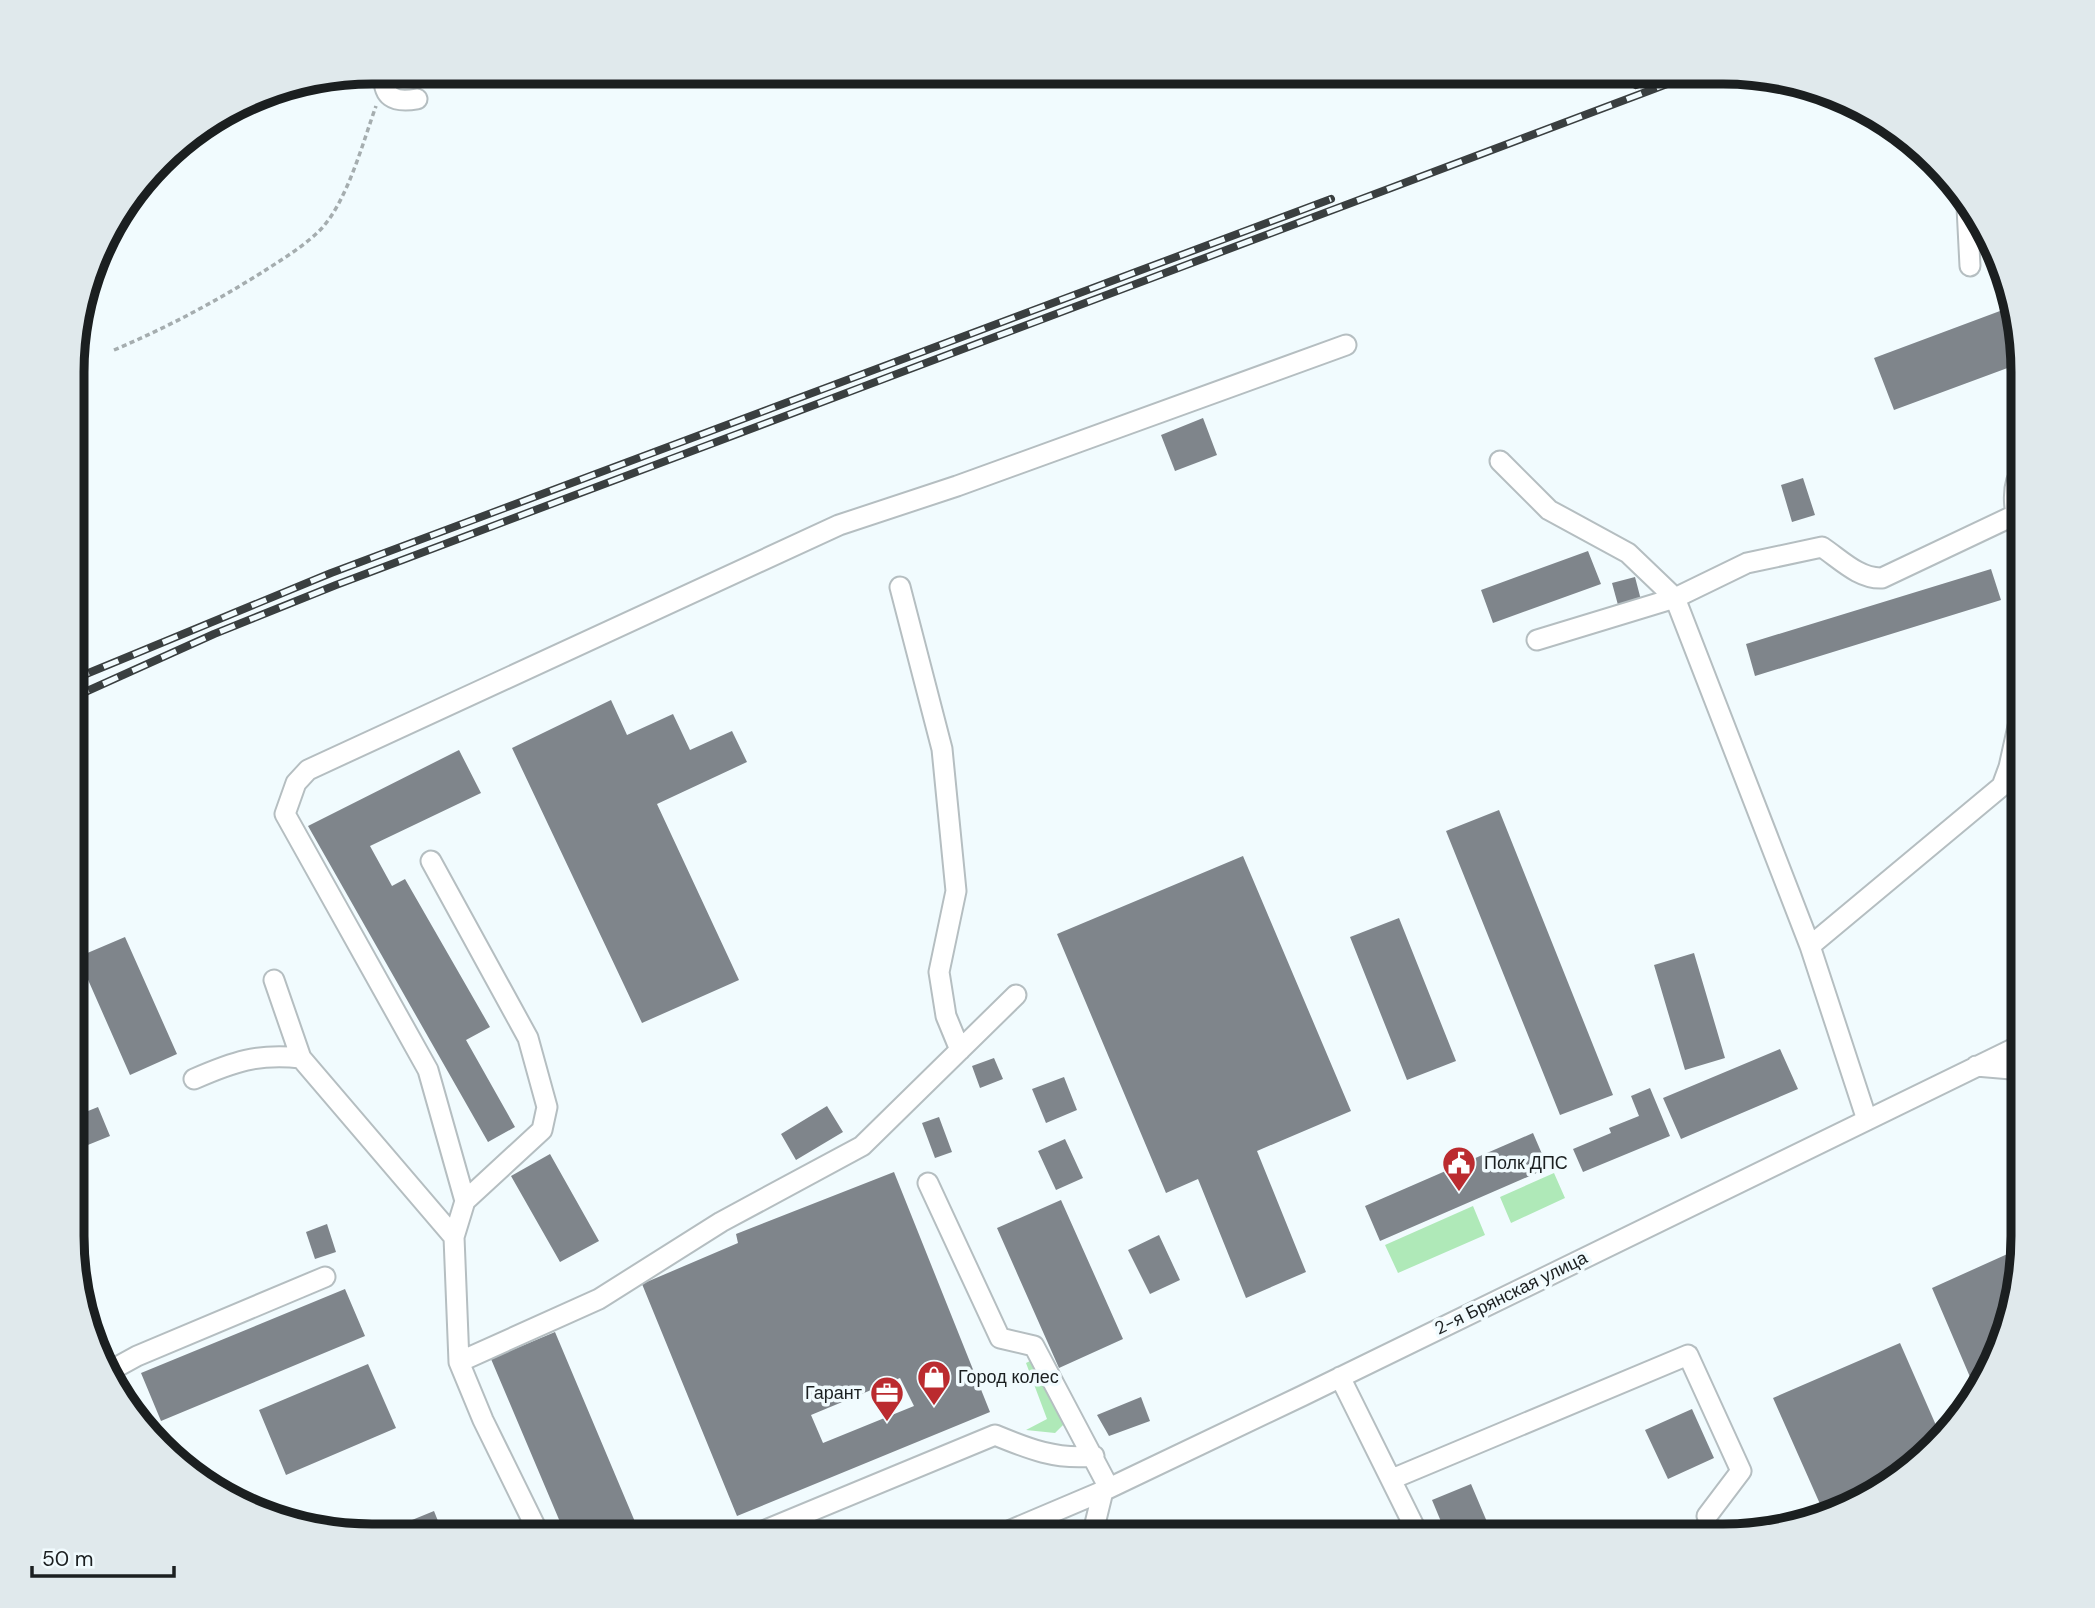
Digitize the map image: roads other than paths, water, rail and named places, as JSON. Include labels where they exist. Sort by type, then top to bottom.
[{"type":"street","points":[[386,84],[390,98],[402,103],[417,99]]},
{"type":"street","points":[[1968,221],[1970,266]]},
{"type":"street","points":[[465,1201],[428,1070],[285,814],[296,783],[308,769],[839,525],[957,486],[1346,345]]},
{"type":"street","points":[[1500,461],[1549,510],[1628,553],[1675,598],[1810,946],[1867,1120]]},
{"type":"street","points":[[1537,640],[1675,598],[1747,563],[1822,547],[1870,579],[1882,578],[2011,517]]},
{"type":"street","points":[[900,587],[943,749],[956,891],[939,972],[946,1017],[960,1050]]},
{"type":"street","points":[[1810,946],[2002,786],[2011,762]]},
{"type":"street","points":[[431,861],[528,1038],[547,1107],[542,1130],[465,1201],[454,1237],[459,1362],[483,1420],[534,1524]]},
{"type":"street","points":[[274,980],[301,1058],[454,1237]]},
{"type":"street","points":[[459,1362],[599,1299],[721,1222],[862,1146],[1016,995]]},
{"type":"street","name":"2-я Брянская улица","points":[[1025,1524],[1106,1489],[1340,1377],[2011,1049]]},
{"type":"street","points":[[194,1079],[237,1060],[276,1055],[301,1058]]},
{"type":"street","points":[[1972,1066],[2011,1069]]},
{"type":"street","points":[[928,1183],[1000,1338],[1034,1346],[1094,1456],[1106,1489],[1096,1524]]},
{"type":"street","points":[[116,1367],[136,1356],[325,1277]]},
{"type":"street","points":[[1392,1479],[1688,1355],[1741,1471],[1707,1516]]},
{"type":"street","points":[[1340,1377],[1413,1524]]},
{"type":"street","points":[[780,1524],[995,1435],[1044,1454],[1071,1458],[1094,1456]]},
{"type":"railway","points":[[84,692],[214,634],[336,585],[1667,84]]},
{"type":"railway","points":[[84,675],[331,573],[1331,199]]},
{"type":"place","name":"Полк ДПС","points":[[1459,1193]]},
{"type":"place","name":"Город колес","points":[[934,1407]]},
{"type":"place","name":"Гарант","points":[[887,1423]]}]
